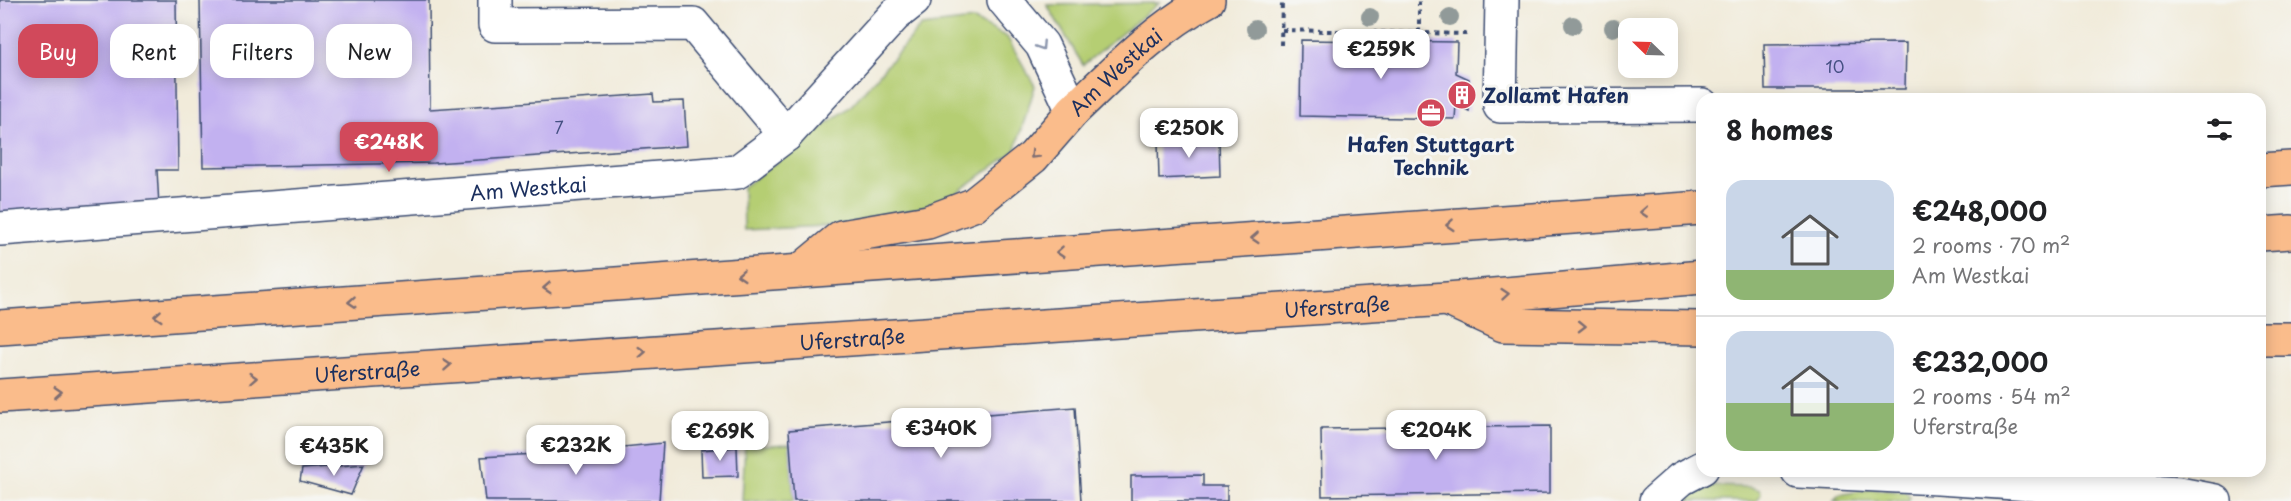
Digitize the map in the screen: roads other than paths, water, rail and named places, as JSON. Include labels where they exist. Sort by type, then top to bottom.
[{"type":"main road","name":"Am Westkai","points":[[1073,111],[1140,46],[1182,14],[1208,0]]},
{"type":"main road","points":[[800,271],[841,237],[928,222],[973,205],[1033,158],[1073,111]]},
{"type":"main road","points":[[2266,170],[2291,168]]},
{"type":"main road","points":[[0,327],[1696,208]]},
{"type":"main road","points":[[2266,234],[2291,232]]},
{"type":"main road","name":"Uferstraße","points":[[0,396],[1447,299],[1696,278]]},
{"type":"main road","points":[[1447,299],[1503,325],[1696,328]]},
{"type":"main road","points":[[2266,339],[2291,339]]},
{"type":"street","points":[[495,0],[495,25],[693,12],[786,135]]},
{"type":"street","name":"Am Westkai","points":[[0,230],[737,172],[786,135],[895,15],[914,0]]},
{"type":"street","name":"Am Westkai","points":[[1004,0],[1042,45],[1073,111]]},
{"type":"street","points":[[1502,0],[1500,106],[1696,105]]},
{"type":"street","points":[[1656,501],[1681,479],[1696,471]]},
{"type":"street","points":[[1875,477],[2094,494],[2179,494],[2215,501]]},
{"type":"place","name":"Zollamt Hafen","points":[[1462,95]]},
{"type":"place","name":"Hafen Stuttgart Technik","points":[[1431,113]]}]
